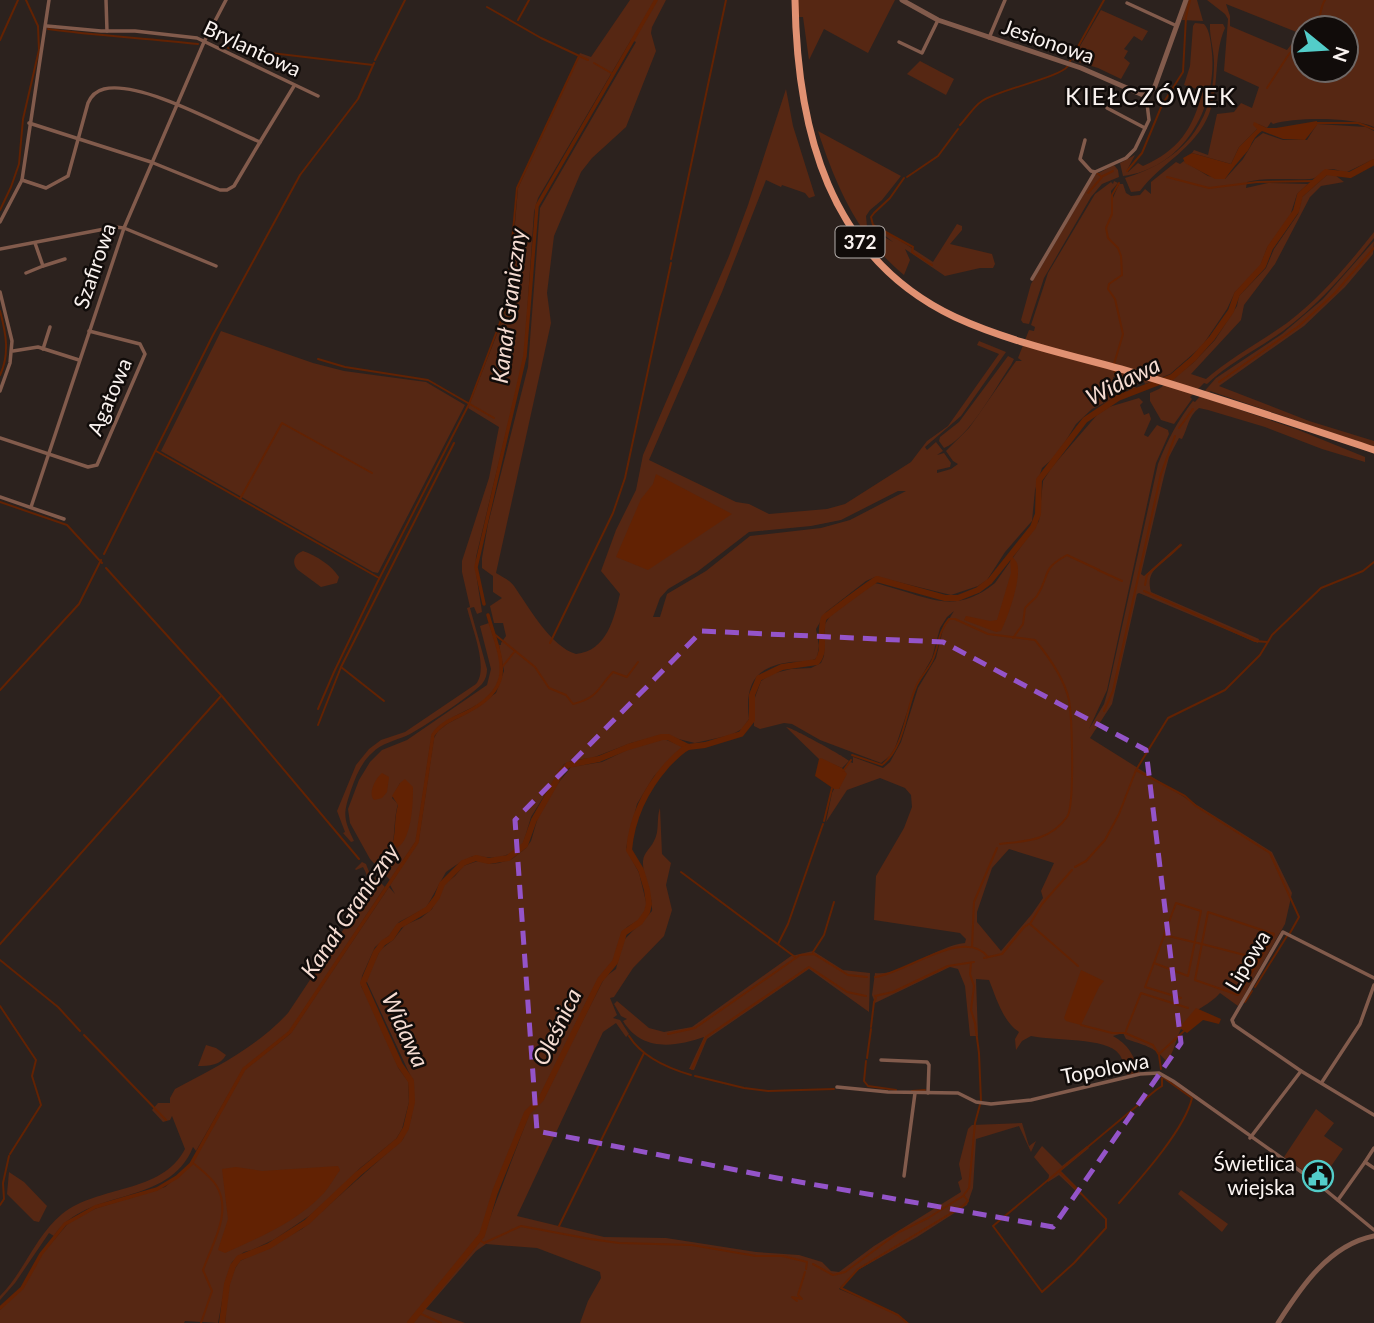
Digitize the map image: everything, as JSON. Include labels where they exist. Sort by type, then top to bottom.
[{"type":"main road","name":"372","points":[[795,0],[800,82],[809,131],[826,183],[861,243],[877,261],[921,298],[956,317],[1011,338],[1209,394],[1374,450]]},
{"type":"street","points":[[0,222],[22,180],[50,0]]},
{"type":"street","points":[[106,0],[107,31]]},
{"type":"street","name":"Szafirowa","points":[[31,507],[124,228],[204,42],[226,0]]},
{"type":"street","name":"Jesionowa","points":[[902,0],[938,20],[1081,68],[1146,95]]},
{"type":"street","points":[[989,38],[1004,0]]},
{"type":"street","points":[[1032,279],[1095,172],[1133,153],[1149,113],[1146,95],[1152,92],[1155,86],[1186,0]]},
{"type":"street","points":[[1127,3],[1177,26]]},
{"type":"street","points":[[899,42],[922,53],[938,20]]},
{"type":"street","name":"Brylantowa","points":[[47,26],[197,38],[318,96]]},
{"type":"street","points":[[29,123],[151,162],[215,190],[227,190],[234,186],[294,86]]},
{"type":"street","points":[[22,180],[46,188],[68,176],[91,98],[101,89],[147,93],[260,142]]},
{"type":"street","points":[[1107,108],[1145,128]]},
{"type":"street","points":[[1085,140],[1080,159],[1095,172]]},
{"type":"street","points":[[0,249],[115,227],[124,228],[216,265]]},
{"type":"street","points":[[35,243],[43,266]]},
{"type":"street","points":[[26,273],[65,259]]},
{"type":"street","points":[[0,292],[11,331],[12,351],[0,391]]},
{"type":"street","points":[[43,349],[50,327]]},
{"type":"street","name":"Agatowa","points":[[49,454],[88,467],[97,465],[145,354],[140,344],[89,331]]},
{"type":"street","points":[[12,351],[43,349],[79,360]]},
{"type":"street","points":[[0,438],[49,454]]},
{"type":"street","points":[[0,497],[64,519]]},
{"type":"street","name":"Lipowa","points":[[1301,1070],[1234,1025],[1232,1020],[1283,932],[1374,978]]},
{"type":"street","points":[[1322,1083],[1360,1024],[1374,985]]},
{"type":"street","points":[[881,1060],[927,1062],[928,1093]]},
{"type":"street","points":[[1251,1138],[1301,1070],[1374,1115]]},
{"type":"street","name":"Topolowa","points":[[837,1087],[962,1094],[981,1103],[1031,1100],[1110,1080],[1156,1073],[1173,1080],[1282,1158],[1374,1230]]},
{"type":"street","points":[[904,1176],[915,1093]]},
{"type":"street","points":[[1338,1200],[1374,1148]]},
{"type":"street","points":[[1364,1162],[1374,1168]]},
{"type":"street","points":[[1278,1323],[1297,1294],[1325,1263],[1349,1244],[1374,1236]]},
{"type":"highlighted area","points":[[702,631],[943,642],[1146,750],[1181,1043],[1053,1227],[777,1178],[537,1131],[515,820]]},
{"type":"shaded area","points":[[630,0],[666,0],[652,27],[656,51],[626,127],[592,158],[581,172],[554,236],[547,293],[551,323],[496,573],[512,584],[549,635],[576,654],[595,647],[612,623],[620,594],[601,571],[616,530],[636,490],[643,455],[729,256],[786,89],[793,126],[815,196],[809,198],[805,193],[766,180],[722,292],[649,460],[736,502],[749,504],[769,514],[827,509],[845,504],[911,462],[927,441],[948,426],[999,354],[977,345],[979,341],[1006,352],[961,416],[925,447],[927,450],[936,442],[943,451],[937,455],[944,453],[951,463],[950,467],[937,470],[937,473],[958,464],[946,451],[969,428],[1016,361],[1022,361],[1018,358],[1029,330],[1034,331],[1035,327],[1031,325],[1048,273],[1095,194],[1111,182],[1118,183],[1111,191],[1112,200],[1119,184],[1123,184],[1126,193],[1131,196],[1140,195],[1145,189],[1151,194],[1151,182],[1176,162],[1180,164],[1184,161],[1208,176],[1225,179],[1243,159],[1255,139],[1263,133],[1283,140],[1307,140],[1317,124],[1366,127],[1374,131],[1374,159],[1345,173],[1332,169],[1310,179],[1247,182],[1246,188],[1268,183],[1308,184],[1297,194],[1290,216],[1267,248],[1260,267],[1235,292],[1202,346],[1170,374],[1145,384],[1144,381],[1130,391],[1125,389],[1117,377],[1113,377],[1115,386],[1124,393],[1092,409],[1076,424],[1057,455],[1042,468],[1035,490],[1032,521],[1005,552],[987,580],[951,595],[875,577],[866,581],[826,612],[816,629],[819,646],[817,658],[778,664],[760,673],[751,687],[749,719],[742,729],[731,735],[695,743],[662,735],[592,758],[564,764],[531,817],[523,844],[509,854],[497,858],[473,856],[446,872],[426,908],[399,922],[390,935],[375,947],[362,976],[361,986],[376,1013],[399,1069],[408,1081],[409,1102],[402,1129],[396,1139],[309,1216],[275,1239],[244,1252],[232,1262],[218,1323],[0,1323],[0,1310],[23,1287],[42,1254],[71,1220],[97,1208],[165,1187],[191,1165],[245,1069],[290,1034],[389,887],[395,894],[390,885],[419,838],[434,738],[438,731],[496,693],[504,671],[499,645],[506,636],[503,623],[494,623],[490,606],[502,598],[493,592],[493,576],[482,568],[482,558],[488,524],[528,367],[540,208],[636,42],[631,40],[538,198],[534,212],[524,358],[476,557],[482,612],[477,614],[474,607],[470,608],[487,669],[486,676],[482,684],[446,712],[406,736],[380,747],[368,757],[357,775],[347,805],[345,816],[354,841],[351,842],[343,833],[345,832],[337,811],[356,765],[369,749],[381,740],[405,732],[476,684],[480,677],[480,658],[467,608],[470,607],[462,561],[489,478],[499,427],[468,408],[508,306],[518,188],[580,53],[591,57]],"holes":[[[898,491],[906,491],[850,520],[821,528],[750,536],[706,571],[667,594],[660,617],[653,617],[660,598],[668,589],[697,572],[749,532],[841,520]]]},
{"type":"shaded area","points":[[798,0],[895,0],[868,53],[824,29],[809,60],[803,17],[797,17]]},
{"type":"shaded area","points":[[1187,0],[1197,0],[1203,21],[1182,20]]},
{"type":"shaded area","points":[[1207,0],[1374,0],[1374,127],[1352,121],[1324,119],[1273,124],[1271,122],[1267,128],[1258,124],[1257,129],[1239,147],[1231,164],[1192,153],[1194,150],[1208,155],[1217,114],[1234,112],[1241,103],[1252,108],[1259,87],[1224,71],[1228,19]]},
{"type":"shaded area","points":[[1101,10],[1148,31],[1142,41],[1134,36],[1124,49],[1128,51],[1124,58],[1130,63],[1121,79],[1072,60]]},
{"type":"shaded area","points":[[1195,23],[1204,24],[1206,27],[1212,53],[1212,74],[1202,115],[1178,149],[1162,162],[1144,171],[1123,176],[1120,163],[1135,155],[1128,172],[1138,163],[1143,166],[1155,160],[1175,146],[1189,128],[1203,91],[1184,85],[1190,66]]},
{"type":"shaded area","points":[[1210,24],[1223,24],[1225,28],[1221,38],[1209,114],[1187,146],[1140,191],[1131,192],[1125,178],[1162,162],[1189,139],[1200,124],[1212,88],[1214,62]]},
{"type":"shaded area","points":[[920,61],[954,79],[946,95],[907,74]]},
{"type":"shaded area","points":[[1317,121],[1317,125],[1305,140],[1283,139],[1262,131],[1225,179],[1215,179],[1185,163],[1183,158],[1192,153],[1231,164],[1239,147],[1257,129],[1253,125],[1254,122],[1267,128],[1276,128]]},
{"type":"shaded area","points":[[818,131],[901,176],[866,216],[867,227],[893,242],[879,231],[881,228],[933,262],[957,224],[962,226],[962,230],[950,244],[992,254],[995,264],[993,268],[980,268],[945,276],[905,249],[910,260],[904,275],[874,244],[850,209]]},
{"type":"shaded area","points":[[1114,165],[1119,177],[1102,184],[1091,197],[1044,278],[1029,324],[1023,323],[1021,320],[1031,284],[1095,175]]},
{"type":"shaded area","points":[[1327,175],[1335,175],[1344,182],[1321,186],[1310,197],[1275,264],[1244,305],[1241,320],[1191,374],[1206,379],[1287,323],[1334,280],[1374,232],[1374,238],[1331,288],[1296,321],[1207,384],[1204,383],[1190,397],[1192,399],[1174,424],[1161,420],[1150,401],[1150,393],[1193,363],[1215,340],[1237,306],[1239,296],[1266,268],[1274,249],[1298,214],[1302,197]]},
{"type":"shaded area","points":[[1374,241],[1373,254],[1345,287],[1304,326],[1219,386],[1309,421],[1374,441],[1374,447],[1210,391],[1208,399],[1296,429],[1365,457],[1365,462],[1265,427],[1208,410],[1199,408],[1195,411],[1182,439],[1179,438],[1169,457],[1141,574],[1144,576],[1181,543],[1151,575],[1151,592],[1259,639],[1258,643],[1137,594],[1112,704],[1090,738],[1272,852],[1292,893],[1285,924],[1238,1006],[1220,993],[1196,1011],[1180,1030],[1172,1053],[1166,1061],[1153,1049],[1126,1039],[1123,1033],[1113,1036],[1133,1055],[1139,1073],[1127,1075],[1119,1054],[1113,1049],[1091,1042],[1031,1036],[1022,1041],[1016,1050],[1015,1039],[1019,1032],[1004,1016],[989,980],[976,979],[978,1036],[970,1036],[965,986],[958,969],[950,967],[875,1003],[872,995],[875,973],[885,973],[907,966],[954,945],[965,943],[966,939],[960,933],[874,920],[876,876],[904,828],[912,807],[911,795],[905,788],[880,778],[847,790],[826,822],[832,793],[834,789],[839,789],[843,771],[850,762],[853,763],[853,757],[883,768],[890,762],[901,742],[918,688],[936,658],[943,629],[954,611],[940,628],[932,658],[916,686],[895,748],[881,763],[820,740],[792,724],[784,723],[760,729],[754,726],[754,700],[761,681],[771,674],[811,668],[821,663],[824,656],[825,624],[830,616],[874,583],[935,600],[958,601],[970,598],[995,583],[1039,521],[1043,481],[1052,467],[1097,415],[1109,407],[1139,398],[1143,402],[1140,405],[1144,415],[1149,413],[1151,419],[1144,435],[1148,437],[1157,425],[1168,430],[1169,434],[1156,463],[1107,690],[1089,729],[1104,704],[1108,690],[1158,464],[1173,431],[1193,401],[1195,402],[1216,378],[1282,334],[1323,299]],"holes":[[[1009,849],[1054,863],[1041,891],[1043,898],[1001,951],[977,922],[977,912],[992,868]]]},
{"type":"shaded area","points":[[221,331],[344,371],[426,382],[465,405],[378,573],[161,451]]},
{"type":"shaded area","points":[[1008,356],[1014,359],[981,411],[963,434],[944,448],[939,441],[940,437],[959,422]]},
{"type":"shaded area","points":[[656,474],[732,514],[648,570],[616,557],[641,499],[653,484]]},
{"type":"shaded area","points":[[303,551],[332,569],[339,577],[337,583],[321,587],[298,570],[294,559]]},
{"type":"shaded area","points":[[1010,554],[1017,563],[1018,578],[1001,631],[996,632],[964,620],[966,616],[997,620],[1011,573]]},
{"type":"shaded area","points":[[489,623],[500,659],[499,685],[481,703],[444,723],[435,733],[430,746],[416,841],[390,880],[370,859],[350,823],[348,809],[359,780],[370,762],[382,750],[407,740],[487,685],[491,669],[480,626]],"holes":[[[400,783],[411,808],[405,826],[393,842],[398,804],[392,798]]]},
{"type":"shaded area","points":[[786,727],[849,761],[842,768],[819,759]]},
{"type":"shaded area","points":[[664,739],[684,747],[654,776],[637,804],[626,848],[639,873],[647,906],[641,919],[627,927],[621,935],[615,958],[599,979],[541,1097],[527,1111],[500,1174],[481,1234],[408,1323],[225,1323],[230,1282],[240,1261],[302,1229],[403,1139],[411,1119],[414,1096],[412,1079],[366,980],[380,950],[393,940],[405,925],[421,918],[432,909],[445,883],[463,866],[478,861],[499,863],[512,859],[526,848],[531,841],[538,817],[571,767],[602,762],[629,749]]},
{"type":"shaded area","points":[[821,758],[842,768],[847,774],[839,789],[834,789],[815,776]]},
{"type":"shaded area","points":[[382,773],[389,777],[387,792],[382,798],[374,800],[373,787]]},
{"type":"shaded area","points":[[405,779],[413,787],[412,811],[406,837],[397,848],[393,842],[398,805],[392,796]]},
{"type":"shaded area","points":[[660,808],[662,854],[671,863],[666,885],[672,910],[664,936],[633,968],[614,997],[610,998],[617,1015],[613,1018],[620,1020],[629,1034],[626,1037],[616,1023],[603,1032],[517,1216],[604,1237],[666,1238],[756,1252],[799,1255],[822,1262],[831,1271],[839,1272],[874,1246],[961,1192],[958,1182],[962,1179],[959,1164],[968,1129],[972,1125],[1022,1123],[1029,1146],[1036,1141],[1031,1152],[1019,1126],[976,1139],[973,1188],[967,1205],[856,1271],[839,1289],[894,1312],[909,1323],[580,1323],[601,1278],[600,1272],[537,1248],[486,1244],[476,1251],[426,1309],[465,1323],[412,1323],[482,1239],[530,1112],[544,1096],[605,977],[616,969],[623,941],[652,911],[643,861],[656,837]]},
{"type":"shaded area","points":[[362,862],[366,864],[371,877],[369,893],[373,894],[375,877],[385,887],[290,1031],[243,1069],[196,1151],[193,1147],[181,1166],[166,1180],[86,1210],[68,1220],[54,1236],[49,1233],[0,1300],[0,1296],[45,1232],[62,1214],[93,1198],[145,1182],[175,1164],[185,1149],[172,1116],[170,1120],[163,1122],[152,1110],[158,1103],[170,1103],[175,1089],[249,1046],[288,1013],[363,900],[367,876],[363,867],[355,869]]},
{"type":"shaded area","points":[[813,951],[843,970],[870,973],[869,1012],[809,969],[707,1039],[694,1070],[689,1069],[704,1037],[671,1045],[649,1042],[631,1031],[623,1021],[627,1019],[621,1016],[614,1004],[617,1001],[649,1028],[664,1032],[692,1027],[791,956]]},
{"type":"shaded area","points":[[1081,970],[1104,981],[1081,1025],[1064,1018]]},
{"type":"shaded area","points":[[1196,1008],[1221,1019],[1219,1024],[1203,1020],[1187,1033],[1181,1029]]},
{"type":"shaded area","points":[[206,1045],[226,1055],[218,1063],[198,1066]]},
{"type":"shaded area","points":[[1316,1109],[1334,1123],[1324,1136],[1343,1149],[1320,1182],[1284,1157]]},
{"type":"shaded area","points":[[1042,1146],[1062,1166],[1087,1146],[1089,1148],[1061,1171],[1081,1191],[1080,1195],[1059,1175],[1048,1182],[1049,1175],[1034,1157]]},
{"type":"shaded area","points":[[338,1166],[340,1170],[326,1190],[302,1212],[278,1228],[225,1253],[218,1250],[228,1219],[222,1169],[236,1167],[262,1171]]},
{"type":"shaded area","points":[[9,1172],[24,1182],[47,1206],[39,1222],[34,1221],[7,1194]]},
{"type":"shaded area","points":[[1181,1190],[1228,1224],[1222,1232],[1178,1194]]},
{"type":"waterway","points":[[0,40],[18,0]]},
{"type":"waterway","points":[[0,210],[19,164],[23,119],[39,50],[38,26],[26,0]]},
{"type":"waterway","points":[[375,60],[405,0]]},
{"type":"waterway","points":[[518,20],[529,0]]},
{"type":"waterway","name":"Kanał Graniczny","points":[[484,604],[476,567],[525,356],[537,206],[656,0]]},
{"type":"waterway","points":[[671,259],[726,0]]},
{"type":"waterway","points":[[1070,61],[1104,0]]},
{"type":"waterway","points":[[1127,171],[1142,153],[1162,105],[1183,72],[1186,17],[1190,0]]},
{"type":"waterway","points":[[1320,14],[1325,0]]},
{"type":"waterway","points":[[487,7],[541,38],[588,60]]},
{"type":"waterway","points":[[48,29],[198,44]]},
{"type":"waterway","points":[[228,48],[373,65]]},
{"type":"waterway","points":[[1267,88],[1290,53]]},
{"type":"waterway","points":[[318,709],[378,581],[469,404],[506,307],[517,188],[579,56]]},
{"type":"waterway","points":[[104,554],[213,335],[300,175],[358,99],[374,63]]},
{"type":"waterway","points":[[594,63],[613,74]]},
{"type":"waterway","points":[[960,125],[982,101],[1053,75],[1068,66]]},
{"type":"waterway","points":[[1317,123],[1358,123],[1374,129]]},
{"type":"waterway","points":[[907,177],[938,156],[958,129]]},
{"type":"waterway","name":"Widawa","points":[[222,1323],[227,1284],[239,1258],[269,1246],[307,1222],[399,1140],[406,1128],[412,1102],[411,1081],[400,1065],[363,983],[376,952],[399,926],[428,909],[442,884],[463,863],[476,858],[489,861],[508,858],[525,845],[534,820],[568,765],[599,759],[662,737],[668,737],[688,747],[705,745],[741,734],[752,720],[752,695],[759,678],[782,667],[817,662],[821,652],[824,618],[877,579],[945,598],[958,598],[978,590],[990,581],[1033,527],[1038,514],[1039,480],[1085,420],[1118,398],[1172,377],[1193,359],[1231,311],[1237,294],[1263,266],[1270,248],[1296,211],[1300,195],[1326,172],[1350,175],[1374,162]]},
{"type":"waterway","points":[[1103,176],[1113,171]]},
{"type":"waterway","points":[[1088,193],[1102,177],[1097,173]]},
{"type":"waterway","points":[[1167,177],[1209,188],[1257,182],[1316,181]]},
{"type":"waterway","points":[[904,178],[890,198],[871,217],[873,225],[913,247],[912,252],[932,265]]},
{"type":"waterway","points":[[1114,364],[1123,334],[1115,299],[1108,289],[1109,284],[1122,275],[1121,256],[1118,248],[1108,238],[1106,228],[1112,214],[1112,195],[1119,183]]},
{"type":"waterway","points":[[1219,382],[1299,326],[1335,293],[1374,248]]},
{"type":"waterway","points":[[550,643],[613,513],[625,478],[671,263]]},
{"type":"waterway","points":[[0,311],[6,343],[0,375]]},
{"type":"waterway","points":[[318,359],[345,367],[428,380],[494,418]]},
{"type":"waterway","points":[[1114,369],[1118,385],[1128,395]]},
{"type":"waterway","points":[[1179,428],[1193,409]]},
{"type":"waterway","points":[[240,499],[282,423],[372,473]]},
{"type":"waterway","points":[[1104,711],[1113,691],[1161,474],[1175,436]]},
{"type":"waterway","points":[[318,725],[341,667],[454,443]]},
{"type":"waterway","points":[[156,451],[379,578]]},
{"type":"waterway","points":[[0,502],[67,525],[102,563]]},
{"type":"waterway","points":[[1145,585],[1147,575],[1181,545]]},
{"type":"waterway","points":[[1013,638],[1023,624],[1025,608],[1037,596],[1049,569],[1059,560],[1067,555],[1099,570]]},
{"type":"waterway","points":[[0,690],[79,604],[101,560]]},
{"type":"waterway","points":[[1075,867],[1086,861],[1105,840],[1119,814],[1136,770],[1168,718],[1225,690],[1260,655],[1272,635],[1321,588],[1363,571],[1374,562]]},
{"type":"waterway","points":[[106,568],[221,695],[359,859]]},
{"type":"waterway","points":[[1098,570],[1122,581]]},
{"type":"waterway","points":[[1144,591],[1255,641],[1267,642]]},
{"type":"waterway","name":"Kanał Graniczny","points":[[0,1308],[22,1288],[41,1254],[65,1224],[95,1207],[157,1189],[177,1177],[191,1164],[244,1069],[290,1032],[417,842],[433,735],[443,724],[482,703],[493,693],[499,682],[500,659],[488,615]]},
{"type":"waterway","points":[[852,755],[882,765],[890,758],[900,739],[916,687],[931,663],[949,619],[955,619],[988,634],[1035,640],[1055,668],[1069,700],[1072,761],[1070,810],[1060,825],[1045,835],[1000,844]]},
{"type":"waterway","points":[[493,633],[535,667],[549,688],[566,695],[573,704],[597,692],[613,672],[627,677],[638,662]]},
{"type":"waterway","points":[[503,666],[515,651]]},
{"type":"waterway","points":[[341,667],[384,701]]},
{"type":"waterway","points":[[0,944],[221,696]]},
{"type":"waterway","name":"Oleśnica","points":[[410,1323],[482,1235],[495,1192],[527,1113],[541,1099],[600,980],[615,962],[624,933],[640,922],[647,912],[647,890],[641,870],[629,850],[633,826],[652,784],[667,765],[688,747]]},
{"type":"waterway","points":[[843,771],[851,760]]},
{"type":"waterway","points":[[1136,770],[1185,796],[1196,806],[1270,853],[1299,917],[1290,933]]},
{"type":"waterway","points":[[824,821],[832,788]]},
{"type":"waterway","points":[[778,944],[788,924],[823,824]]},
{"type":"waterway","points":[[972,947],[974,902],[997,848]]},
{"type":"waterway","points":[[1072,870],[1042,904],[1030,924],[1078,966]]},
{"type":"waterway","points":[[681,872],[795,957]]},
{"type":"waterway","points":[[813,952],[824,935],[834,902]]},
{"type":"waterway","points":[[1154,963],[1188,976],[1201,911],[1176,903],[1164,935],[1202,944],[1260,959],[1274,934],[1208,912],[1195,980],[1238,995],[1260,959]]},
{"type":"waterway","points":[[984,958],[1002,954],[1029,924]]},
{"type":"waterway","points":[[1164,936],[1145,987],[1181,998]]},
{"type":"waterway","points":[[1255,987],[1287,936]]},
{"type":"waterway","points":[[875,977],[950,949],[978,949],[988,957]]},
{"type":"waterway","points":[[668,1034],[695,1028],[800,955],[814,954],[848,975],[867,977]]},
{"type":"waterway","points":[[0,960],[58,1007],[80,1031]]},
{"type":"waterway","points":[[875,996],[893,992],[948,966],[974,962]]},
{"type":"waterway","points":[[813,1264],[833,1275],[845,1272],[899,1232],[963,1196],[969,1188],[975,1123],[981,1101],[979,1053],[971,1010],[974,986],[970,974],[971,963]]},
{"type":"waterway","points":[[692,1069],[706,1037],[809,967],[847,992],[866,996]]},
{"type":"waterway","points":[[1245,1002],[1252,991]]},
{"type":"waterway","points":[[1126,1031],[1141,993],[1188,1008]]},
{"type":"waterway","points":[[871,1027],[876,998]]},
{"type":"waterway","points":[[0,1006],[36,1060],[32,1076],[41,1105],[10,1154]]},
{"type":"waterway","points":[[1081,1025],[1112,1033],[1125,1033],[1153,1045],[1159,1055],[1161,1069]]},
{"type":"waterway","points":[[867,1058],[871,1029]]},
{"type":"waterway","points":[[1159,1054],[1184,1031]]},
{"type":"waterway","points":[[84,1035],[166,1120]]},
{"type":"waterway","points":[[629,1036],[641,1050],[656,1061],[691,1075]]},
{"type":"waterway","points":[[559,1226],[644,1053]]},
{"type":"waterway","points":[[866,1061],[864,1081],[868,1086],[896,1090]]},
{"type":"waterway","points":[[695,1076],[768,1091],[834,1089]]},
{"type":"waterway","points":[[1059,1171],[1106,1219],[1106,1228],[1074,1263],[1042,1292],[993,1226],[1156,1090],[1162,1086],[1162,1078]]},
{"type":"waterway","points":[[1119,1203],[1161,1153],[1188,1110],[1192,1098],[1164,1078]]},
{"type":"waterway","points":[[912,1091],[925,1090]]},
{"type":"waterway","points":[[0,1205],[4,1199],[3,1183],[9,1156]]},
{"type":"waterway","points":[[192,1162],[216,1185],[222,1206],[219,1228],[203,1270],[212,1291],[201,1323]]},
{"type":"waterway","points":[[907,1323],[898,1315],[841,1288],[858,1269],[963,1206],[968,1201],[964,1196]]},
{"type":"waterway","points":[[478,1239],[484,1243],[521,1226],[619,1243],[692,1245],[756,1256],[783,1256],[807,1262],[806,1269]]},
{"type":"waterway","points":[[797,1301],[792,1297],[802,1299],[798,1295],[805,1272]]},
{"type":"waterway","points":[[419,1313],[441,1323]]},
{"type":"place","name":"Świetlica wiejska","points":[[1318,1176]]},
{"type":"district","name":"KIEŁCZÓWEK","points":[[1151,97]]}]
